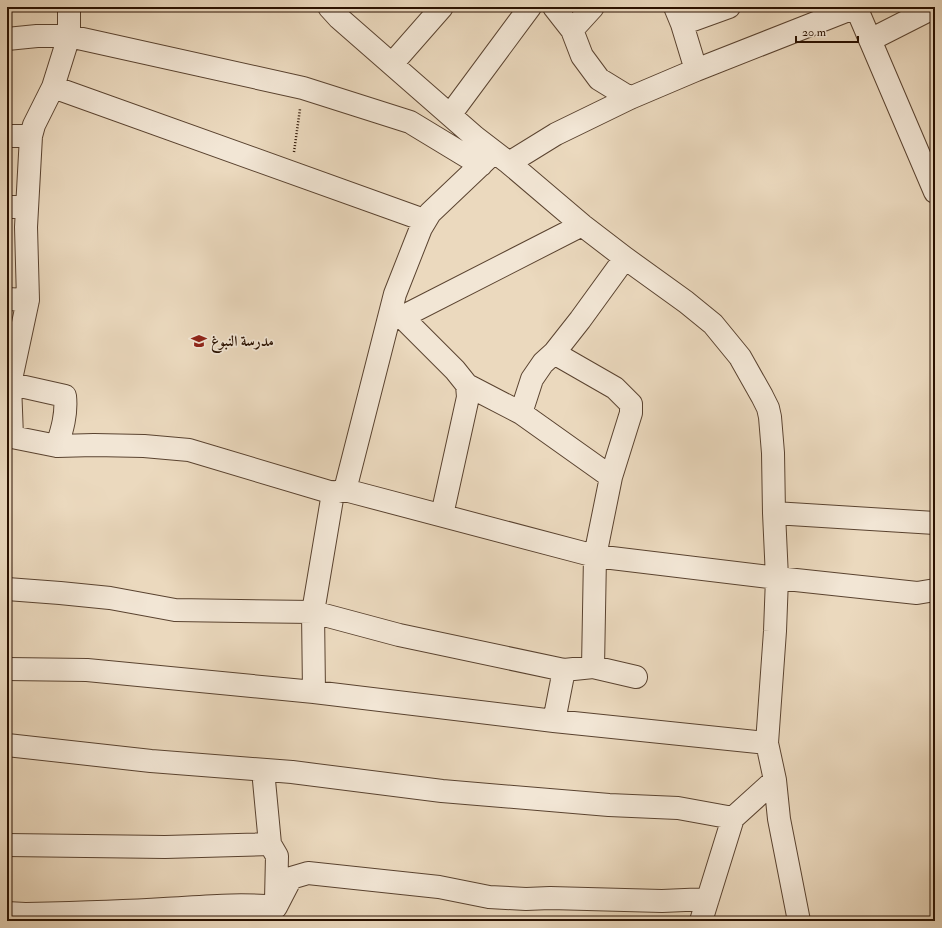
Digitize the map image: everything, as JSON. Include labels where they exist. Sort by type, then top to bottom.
[{"type":"street","points":[[69,7],[69,36],[53,87],[30,136],[17,207],[26,227],[8,384],[9,437],[57,446],[144,446],[189,450],[339,492],[442,516],[595,556],[917,593],[935,590]]},
{"type":"street","points":[[329,7],[339,18],[450,115],[495,160],[686,302],[713,324],[740,357],[762,396],[768,408],[770,417],[773,453],[777,578],[775,631],[767,743],[775,780],[779,819],[799,921]]},
{"type":"street","points":[[392,64],[442,7]]},
{"type":"street","points":[[450,115],[530,7]]},
{"type":"street","points":[[554,7],[572,30],[582,56],[599,79],[630,98]]},
{"type":"street","points":[[572,30],[593,7]]},
{"type":"street","points":[[696,70],[678,15],[729,7]]},
{"type":"street","points":[[314,692],[313,612],[339,492],[376,366],[396,317],[395,294],[424,220],[430,213],[495,160],[556,134],[630,98],[696,70],[856,7],[935,192]]},
{"type":"street","points":[[870,40],[935,7]]},
{"type":"street","points":[[7,39],[37,36],[69,36],[303,88],[410,122],[495,160]]},
{"type":"street","points":[[53,87],[424,220]]},
{"type":"street","points":[[7,136],[30,136]]},
{"type":"street","points":[[396,317],[582,225]]},
{"type":"street","points":[[521,413],[532,379],[543,363],[554,353],[580,320],[625,258]]},
{"type":"street","points":[[396,317],[455,370],[467,385],[521,413],[611,477]]},
{"type":"street","points":[[554,353],[615,388],[631,404],[631,413],[611,477],[595,556],[593,667]]},
{"type":"street","points":[[8,384],[65,396],[66,406],[64,422],[57,446]]},
{"type":"street","points":[[442,516],[468,397],[467,385]]},
{"type":"street","points":[[774,513],[935,522]]},
{"type":"street","points":[[7,589],[60,592],[110,598],[175,610],[313,612],[399,635],[564,670],[593,667],[636,677]]},
{"type":"street","points":[[7,669],[87,670],[314,692],[554,721],[767,743]]},
{"type":"street","points":[[554,721],[564,670]]},
{"type":"street","points":[[7,745],[151,761],[292,772],[442,791],[609,805],[678,808],[733,818]]},
{"type":"street","points":[[263,770],[270,844],[277,856],[276,914]]},
{"type":"street","points":[[701,921],[733,818],[775,780]]},
{"type":"street","points":[[7,845],[165,847],[270,844]]},
{"type":"street","points":[[276,914],[291,878],[308,873],[439,887],[496,898],[662,901],[708,899]]},
{"type":"street","points":[[7,913],[24,914],[161,910],[258,905],[276,914]]},
{"type":"path","points":[[291,172],[303,88]]},
{"type":"place","name":"مدرسة النبوغ","points":[[199,341]]}]
